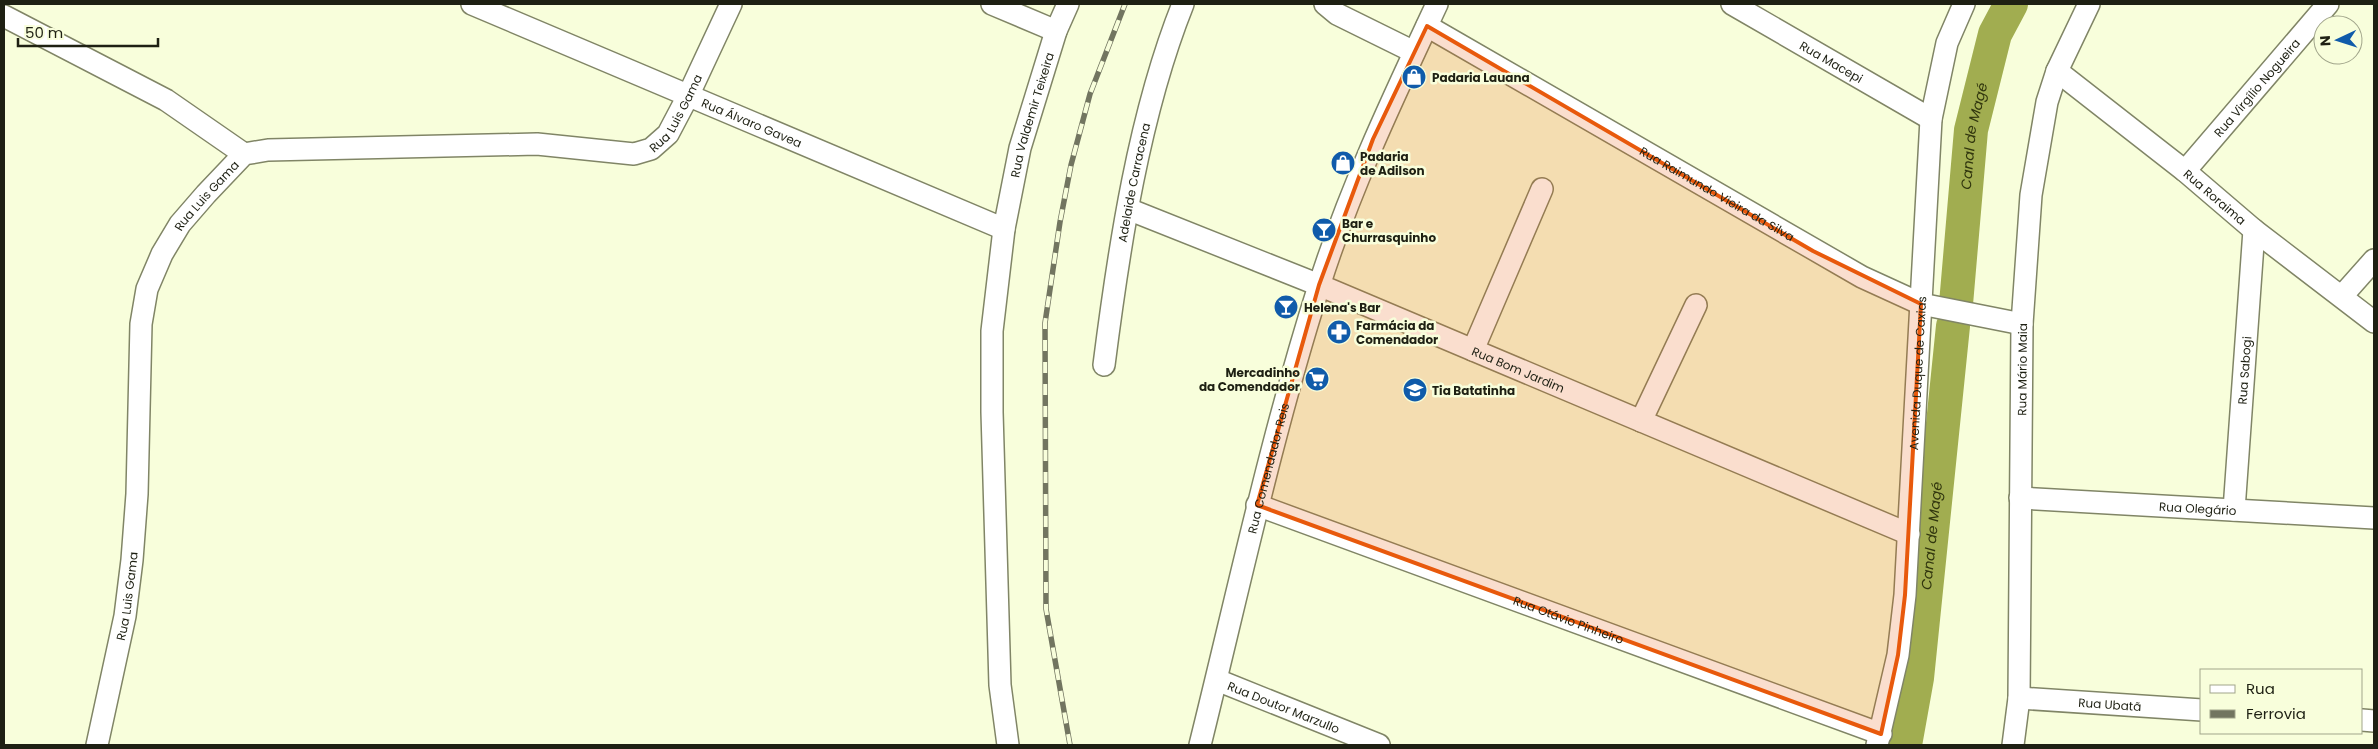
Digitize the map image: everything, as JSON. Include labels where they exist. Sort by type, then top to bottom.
[{"type":"street","name":"Rua Álvaro Gavea","points":[[472,4],[1004,229]]},
{"type":"street","name":"Rua Luis Gama","points":[[96,745],[125,616],[132,560],[138,485],[142,324],[147,289],[162,254],[180,224],[244,154],[287,149],[537,144],[634,154],[651,149],[668,134],[731,4]]},
{"type":"street","points":[[992,4],[1056,31]]},
{"type":"street","name":"Rua Valdemir Teixeira","points":[[1008,745],[1000,685],[992,412],[992,331],[1004,229],[1028,118],[1056,31],[1068,4]]},
{"type":"street","name":"Adelaide Carracena","points":[[1104,365],[1128,209],[1157,84],[1183,4]]},
{"type":"street","points":[[1325,4],[1336,14],[1414,52]]},
{"type":"street","name":"Rua Comendador Reis","points":[[1200,745],[1257,505],[1319,285],[1374,139],[1437,4]]},
{"type":"street","name":"Rua Macepi","points":[[1732,4],[1931,120]]},
{"type":"street","name":"Avenida Duque de Caxias","points":[[1879,740],[1898,655],[1908,534],[1931,120],[1947,43],[1964,4]]},
{"type":"street","name":"Rua Mário Maia","points":[[2012,745],[2019,698],[2022,324],[2031,195],[2047,102],[2057,71],[2090,4]]},
{"type":"street","name":"Rua Virgílio Nogueira","points":[[2185,171],[2328,4]]},
{"type":"street","points":[[4,16],[166,100],[244,154]]},
{"type":"street","name":"Rua Raimundo Vieira da Silva","points":[[1427,26],[1862,277],[1921,304],[2022,324]]},
{"type":"street","name":"Rua Roraima","points":[[2057,71],[2185,171],[2254,230],[2374,322]]},
{"type":"street","points":[[1473,350],[1542,189]]},
{"type":"street","name":"Rua Bom Jardim","points":[[1128,209],[1319,285],[1908,534]]},
{"type":"street","name":"Rua Sabogi","points":[[2234,510],[2254,230]]},
{"type":"street","points":[[2342,296],[2374,260]]},
{"type":"street","points":[[1642,421],[1696,305]]},
{"type":"street","name":"Rua Olegário","points":[[2020,498],[2374,518]]},
{"type":"street","name":"Rua Otávio Pinheiro","points":[[1257,505],[1879,740]]},
{"type":"street","name":"Rua Doutor Marzullo","points":[[1216,680],[1379,745]]},
{"type":"street","name":"Rua Ubatã","points":[[2019,698],[2200,710]]},
{"type":"highlighted area","points":[[1427,26],[1813,251],[1921,304],[1905,595],[1898,655],[1881,734],[1257,505],[1319,285],[1373,139]]},
{"type":"waterway","name":"Canal de Magé","points":[[1956,304],[1971,130],[1995,34],[2011,4]]},
{"type":"waterway","name":"Canal de Magé","points":[[1905,745],[1917,678],[1953,326]]},
{"type":"railway","points":[[1070,745],[1046,609],[1045,323],[1060,222],[1071,165],[1090,94],[1125,4]]},
{"type":"place","name":"Padaria Lauana","points":[[1414,77]]},
{"type":"place","name":"Padaria de Adilson","points":[[1343,163]]},
{"type":"place","name":"Bar e Churrasquinho","points":[[1324,230]]},
{"type":"place","name":"Helena's Bar","points":[[1286,307]]},
{"type":"place","name":"Farmácia da Comendador","points":[[1339,332]]},
{"type":"place","name":"Mercadinho da Comendador","points":[[1317,379]]},
{"type":"place","name":"Tia Batatinha","points":[[1415,390]]}]
